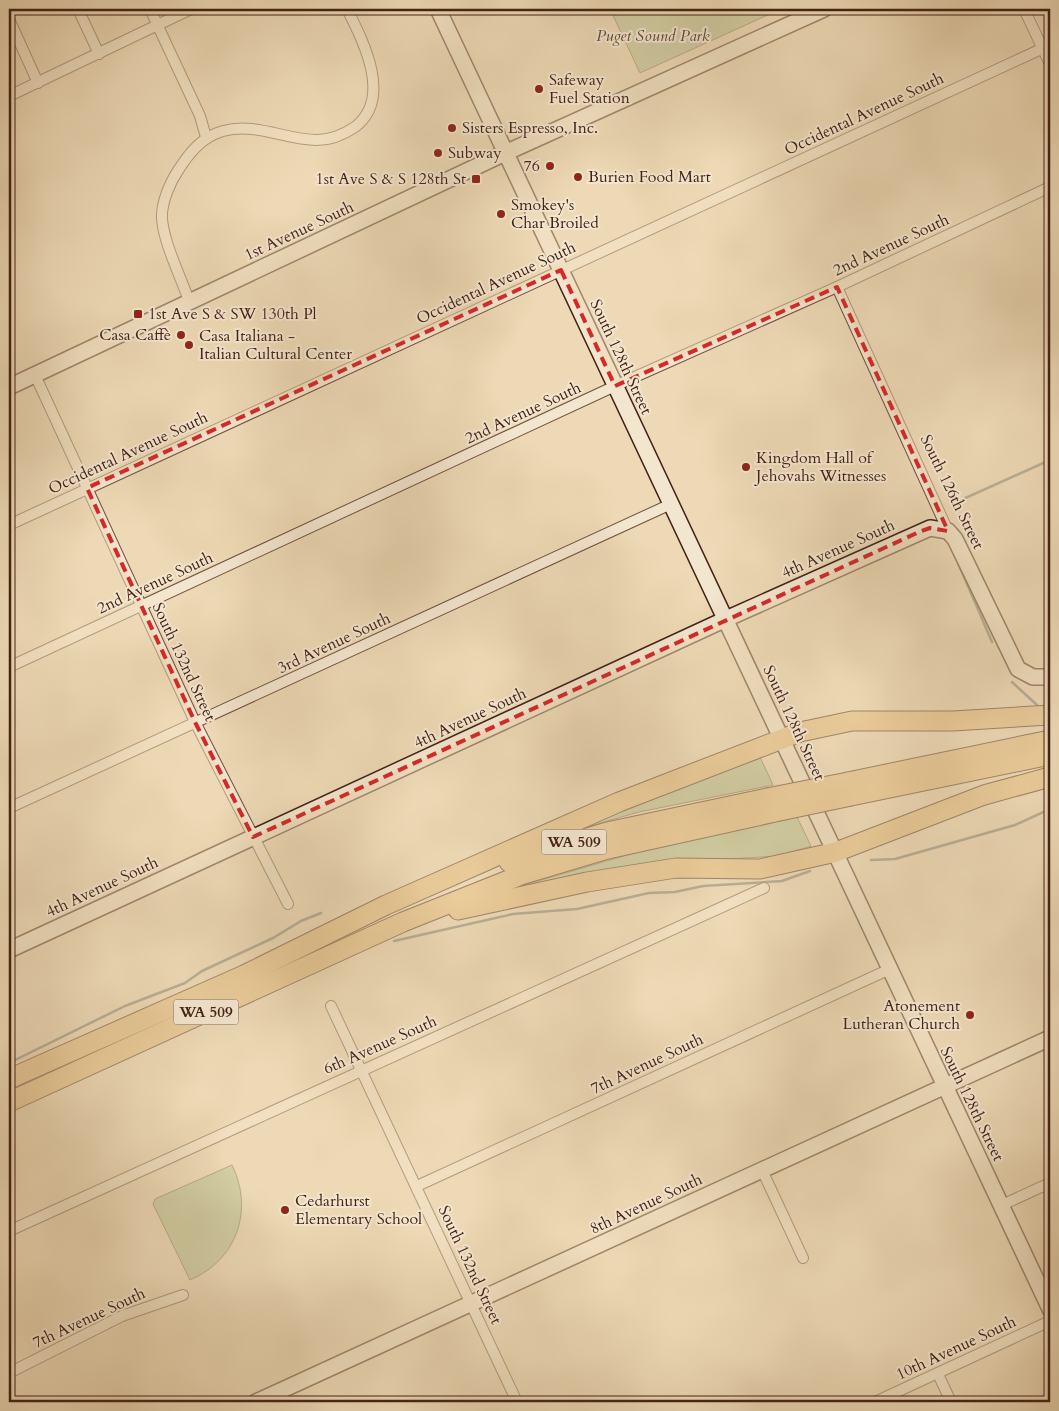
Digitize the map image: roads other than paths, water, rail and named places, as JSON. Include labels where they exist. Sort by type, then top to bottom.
[{"type":"highway","points":[[386,905],[619,802],[782,739],[852,721],[952,721],[1050,716]]},
{"type":"highway","name":"WA 509","points":[[850,789],[1050,740]]},
{"type":"highway","name":"WA 509","points":[[9,1079],[244,975],[386,905],[515,860],[607,832],[1050,755]]},
{"type":"highway","points":[[403,922],[587,882],[676,868],[760,869],[836,852],[984,795],[1050,777]]},
{"type":"highway","name":"WA 509","points":[[9,1102],[403,922],[521,875],[608,849],[771,805]]},
{"type":"main road","name":"South 128th Street","points":[[438,9],[1050,1309]]},
{"type":"main road","name":"1st Avenue South","points":[[9,387],[505,153],[824,9]]},
{"type":"main road","name":"4th Avenue South","points":[[9,950],[918,532],[930,528],[948,531]]},
{"type":"main road","name":"South 126th Street","points":[[948,531],[960,548],[1012,660],[1018,669],[1033,677],[1050,677]]},
{"type":"main road","name":"8th Avenue South","points":[[256,1402],[1050,1038]]},
{"type":"street","points":[[78,9],[99,54]]},
{"type":"street","points":[[150,9],[200,116],[206,137]]},
{"type":"street","points":[[9,96],[191,9]]},
{"type":"street","points":[[190,302],[162,219],[164,204],[176,174],[190,153],[206,137],[225,131],[262,129],[315,140],[330,140],[344,135],[360,123],[368,112],[372,100],[373,85],[365,47],[347,9]]},
{"type":"street","points":[[1024,9],[1047,47],[1050,64]]},
{"type":"street","points":[[9,19],[38,83]]},
{"type":"street","name":"Occidental Avenue South","points":[[9,525],[1047,47]]},
{"type":"street","name":"2nd Avenue South","points":[[9,668],[615,386],[837,287],[1050,187]]},
{"type":"street","name":"South 126th Street","points":[[837,287],[948,531]]},
{"type":"street","name":"South 132nd Street","points":[[35,375],[195,722],[288,904]]},
{"type":"street","name":"3rd Avenue South","points":[[9,808],[671,504]]},
{"type":"street","name":"6th Avenue South","points":[[9,1231],[764,888]]},
{"type":"street","name":"7th Avenue South","points":[[416,1186],[890,969]]},
{"type":"street","name":"South 132nd Street","points":[[331,1006],[517,1402]]},
{"type":"street","points":[[762,1170],[804,1258]]},
{"type":"street","points":[[1002,1205],[1050,1182]]},
{"type":"street","name":"7th Avenue South","points":[[9,1373],[122,1316],[183,1295]]},
{"type":"street","name":"10th Avenue South","points":[[875,1402],[1050,1321]]},
{"type":"street","points":[[938,1374],[951,1402]]},
{"type":"waterway","points":[[952,504],[1050,460]]},
{"type":"waterway","points":[[958,563],[992,642]]},
{"type":"waterway","points":[[1012,682],[1037,705]]},
{"type":"waterway","points":[[871,860],[895,859],[1015,825],[1050,809]]},
{"type":"waterway","points":[[394,941],[513,914],[577,909],[649,893],[675,892],[703,886],[782,881],[810,871]]},
{"type":"waterway","points":[[9,1063],[125,1006],[185,983],[202,971],[273,938],[301,921],[321,913]]},
{"type":"place","name":"Safeway Fuel Station","points":[[539,89]]},
{"type":"place","name":"Sisters Espresso, Inc.","points":[[452,128]]},
{"type":"place","name":"Subway","points":[[438,153]]},
{"type":"place","name":"76","points":[[550,166]]},
{"type":"place","name":"Burien Food Mart","points":[[578,177]]},
{"type":"place","name":"1st Ave S & S 128th St","points":[[476,179]]},
{"type":"place","name":"Smokey's Char Broiled","points":[[501,214]]},
{"type":"place","name":"1st Ave S & SW 130th Pl","points":[[138,314]]},
{"type":"place","name":"Casa Caffè","points":[[181,335]]},
{"type":"place","name":"Casa Italiana - Italian Cultural Center","points":[[189,345]]},
{"type":"place","name":"Kingdom Hall of Jehovahs Witnesses","points":[[746,467]]},
{"type":"place","name":"Atonement Lutheran Church","points":[[970,1015]]},
{"type":"place","name":"Cedarhurst Elementary School","points":[[285,1210]]},
{"type":"park label","name":"Puget Sound Park","points":[[653,36]]}]
